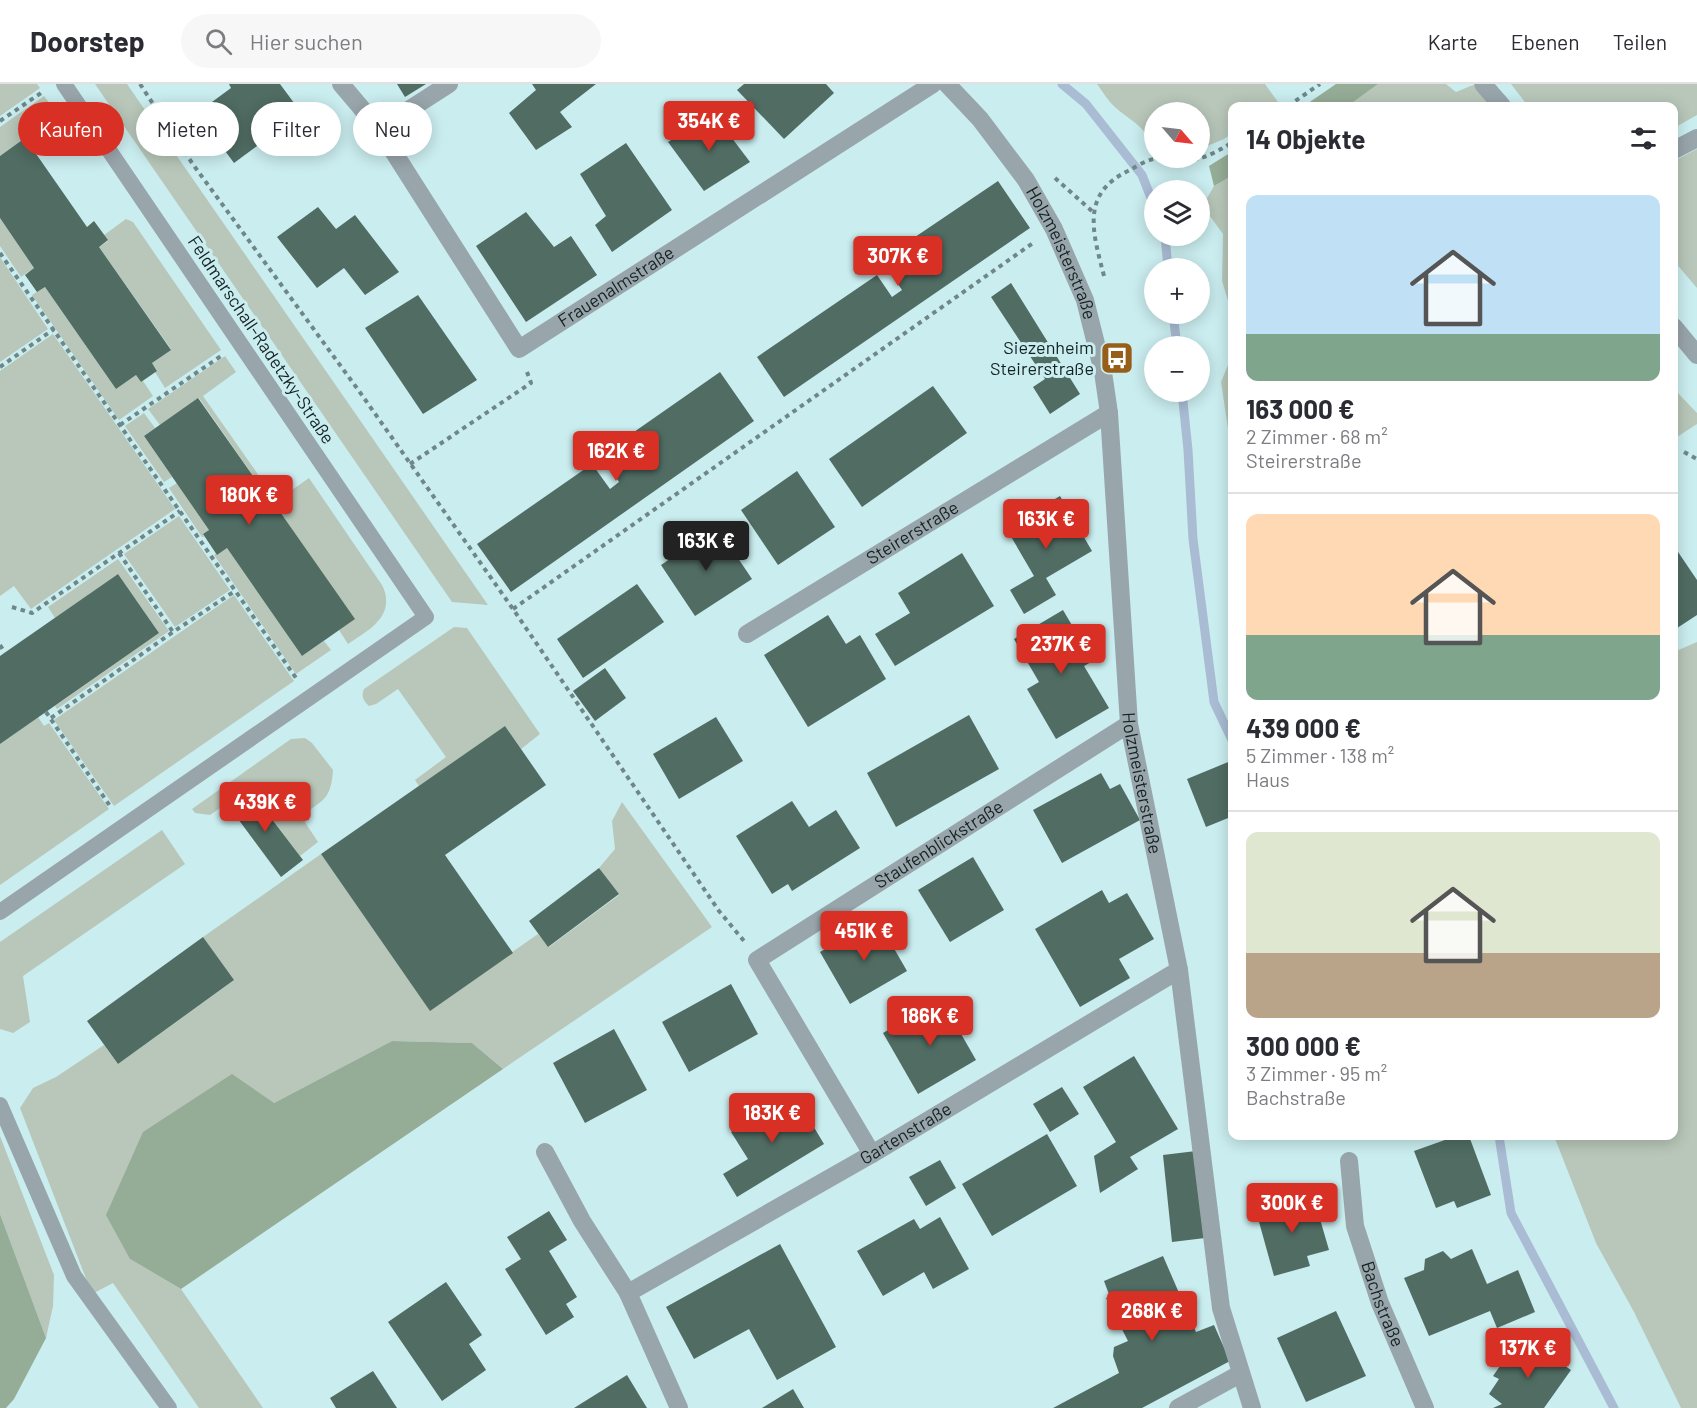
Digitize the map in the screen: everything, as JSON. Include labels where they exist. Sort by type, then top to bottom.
[{"type":"street","points":[[341,84],[356,102]]},
{"type":"street","points":[[421,102],[449,84]]},
{"type":"street","name":"Frauenalmstraße","points":[[519,349],[933,84]]},
{"type":"street","name":"Holzmeisterstraße","points":[[947,84],[980,118],[1026,180],[1054,229],[1084,300],[1103,372],[1109,413],[1129,724],[1179,969],[1221,1308],[1252,1408]]},
{"type":"street","points":[[1483,84],[1499,102]]},
{"type":"street","points":[[1678,148],[1697,138]]},
{"type":"street","points":[[396,156],[519,349]]},
{"type":"street","points":[[1678,332],[1697,355]]},
{"type":"street","name":"Steirerstraße","points":[[747,634],[1109,413]]},
{"type":"street","name":"Staufenblickstraße","points":[[757,960],[1129,724]]},
{"type":"street","points":[[757,960],[872,1154]]},
{"type":"street","name":"Gartenstraße","points":[[628,1293],[872,1154],[1179,969]]},
{"type":"street","points":[[545,1152],[582,1221],[628,1293],[679,1408]]},
{"type":"street","name":"Bachstraße","points":[[1349,1161],[1355,1226],[1380,1303],[1425,1408]]},
{"type":"street","points":[[1178,1408],[1240,1374]]},
{"type":"lane","name":"Feldmarschall-Radetzky-Straße","points":[[64,84],[426,617],[309,698]]},
{"type":"lane","points":[[0,912],[309,698]]},
{"type":"lane","points":[[0,1105],[74,1276],[169,1408]]},
{"type":"path","points":[[140,84],[192,163],[359,391],[513,609],[719,911],[738,932],[757,960]]},
{"type":"path","points":[[1293,102],[1320,84]]},
{"type":"path","points":[[0,121],[45,90]]},
{"type":"path","points":[[1117,176],[1152,159],[1180,161],[1211,156],[1228,145]]},
{"type":"path","points":[[1053,176],[1093,212]]},
{"type":"path","points":[[513,609],[1054,229]]},
{"type":"path","points":[[0,253],[309,698]]},
{"type":"path","points":[[0,366],[54,330]]},
{"type":"path","points":[[120,425],[240,343]]},
{"type":"path","points":[[410,464],[531,383],[519,349]]},
{"type":"path","points":[[1684,452],[1697,459]]},
{"type":"path","points":[[12,607],[32,613],[180,511]]},
{"type":"path","points":[[119,553],[173,632]]},
{"type":"path","points":[[51,718],[235,591]]},
{"type":"path","points":[[0,645],[5,652]]},
{"type":"path","points":[[46,712],[124,826]]},
{"type":"green space","points":[[0,84],[37,84],[40,88],[0,116]]},
{"type":"green space","points":[[95,84],[127,84],[139,102],[136,102],[136,143],[124,126],[124,102],[107,102]]},
{"type":"green space","points":[[1097,84],[1265,84],[1278,102],[1228,102],[1228,136],[1210,145],[1210,102],[1144,102],[1144,132],[1113,105]]},
{"type":"green space","points":[[1336,84],[1378,84],[1353,102],[1310,102]]},
{"type":"green space","points":[[1378,84],[1446,84],[1456,92],[1473,85],[1488,102],[1353,102]]},
{"type":"green space","points":[[1511,84],[1697,84],[1697,115],[1678,126],[1678,102],[1525,102]]},
{"type":"green space","points":[[44,96],[48,102],[35,102]]},
{"type":"green space","points":[[18,114],[18,143],[0,156],[0,127]]},
{"type":"green space","points":[[1697,149],[1697,288],[1678,266],[1678,159]]},
{"type":"green space","points":[[1228,154],[1228,178],[1214,186],[1210,165]]},
{"type":"green space","points":[[145,156],[177,156],[488,605],[452,602]]},
{"type":"green space","points":[[1228,178],[1228,301],[1222,281],[1223,234],[1210,216],[1210,193],[1214,186]]},
{"type":"green space","points":[[0,218],[34,268],[21,277],[0,246]]},
{"type":"green space","points":[[126,219],[133,222],[221,350],[165,388],[152,363],[171,349],[99,247],[108,241],[104,235]]},
{"type":"green space","points":[[0,257],[48,329],[0,362]]},
{"type":"green space","points":[[45,287],[116,389],[136,375],[153,396],[119,420],[32,295]]},
{"type":"green space","points":[[53,334],[175,509],[31,609],[14,586],[0,596],[0,371]]},
{"type":"green space","points":[[225,356],[236,372],[203,396],[269,490],[265,493],[199,398],[160,425],[148,409]]},
{"type":"green space","points":[[1228,365],[1228,429],[1221,382]]},
{"type":"green space","points":[[1678,393],[1697,413],[1697,424],[1678,436]]},
{"type":"green space","points":[[144,413],[155,428],[144,436],[172,477],[164,482],[125,426]]},
{"type":"green space","points":[[309,478],[382,585],[385,593],[386,607],[379,620],[368,631],[348,644],[339,630],[354,619],[278,509],[286,503],[282,497]]},
{"type":"green space","points":[[177,483],[209,530],[203,534],[204,537],[169,488]]},
{"type":"green space","points":[[179,516],[230,590],[175,627],[124,554]]},
{"type":"green space","points":[[227,548],[302,656],[324,641],[331,650],[296,674],[214,555]]},
{"type":"green space","points":[[118,559],[169,631],[57,709],[55,706],[159,633],[118,574],[55,618],[48,607]]},
{"type":"green space","points":[[234,595],[294,681],[114,806],[54,720]]},
{"type":"green space","points":[[454,627],[467,628],[540,734],[521,749],[505,726],[419,786],[415,780],[446,757],[398,689],[376,704],[369,706],[363,698],[363,692],[364,689]]},
{"type":"green space","points":[[1697,642],[1697,1408],[1681,1408],[1634,1312],[1596,1243],[1556,1140],[1678,1140],[1678,650]]},
{"type":"green space","points":[[38,717],[44,726],[49,723],[109,809],[0,885],[0,744]]},
{"type":"green space","points":[[305,738],[312,743],[333,770],[328,794],[301,816],[318,842],[300,856],[249,788],[210,815],[195,813],[192,809],[291,739]]},
{"type":"green space","points":[[622,802],[712,927],[503,1069],[472,1043],[392,1041],[274,1103],[130,1259],[181,1289],[263,1408],[199,1408],[113,1283],[92,1294],[20,1108],[33,1088],[56,1077],[104,1045],[118,1064],[233,981],[203,937],[321,854],[430,1010],[538,934],[549,947],[619,895],[599,868],[615,849],[612,821]]},
{"type":"green space","points":[[162,830],[185,864],[23,976],[30,1022],[13,1033],[0,1029],[0,942]]},
{"type":"green space","points":[[392,1041],[472,1043],[503,1069],[181,1289],[130,1259],[106,1215],[143,1132],[232,1074],[274,1103]]},
{"type":"green space","points":[[0,1136],[54,1275],[53,1306],[46,1338],[0,1214]]},
{"type":"green space","points":[[0,1214],[46,1338],[14,1399],[6,1408],[0,1408]]},
{"type":"building","points":[[229,84],[280,84],[293,102],[251,102],[251,150],[234,163],[229,156],[239,156],[239,102],[212,102],[231,88]]},
{"type":"building","points":[[397,84],[426,84],[405,97]]},
{"type":"building","points":[[532,84],[596,84],[560,112],[572,127],[536,150],[509,113],[536,90]]},
{"type":"building","points":[[744,84],[826,84],[834,93],[784,139],[737,90]]},
{"type":"building","points":[[713,113],[750,162],[704,191],[668,142]]},
{"type":"building","points":[[18,143],[18,156],[38,156],[87,227],[94,221],[108,240],[99,247],[171,350],[152,363],[157,371],[141,382],[136,375],[116,389],[45,287],[37,292],[25,275],[34,268],[0,218],[0,156]]},
{"type":"building","points":[[626,143],[672,210],[612,252],[595,225],[606,216],[580,174]]},
{"type":"building","points":[[998,181],[1030,228],[784,397],[757,357],[877,275],[892,297],[902,290],[881,260]]},
{"type":"building","points":[[318,207],[336,229],[355,215],[399,272],[365,295],[344,268],[317,288],[277,237]]},
{"type":"building","points":[[526,212],[554,247],[571,236],[597,275],[526,322],[476,246]]},
{"type":"building","points":[[1011,283],[1080,394],[1050,414],[1033,387],[1045,379],[991,297]]},
{"type":"building","points":[[418,295],[477,380],[423,414],[365,328]]},
{"type":"building","points":[[720,372],[754,421],[511,592],[477,544],[592,464],[610,489],[619,482],[601,455]]},
{"type":"building","points":[[933,386],[967,433],[862,507],[829,459]]},
{"type":"building","points":[[198,398],[265,493],[275,486],[286,503],[278,509],[355,619],[302,656],[227,548],[217,555],[203,534],[209,530],[144,436]]},
{"type":"building","points":[[797,471],[835,527],[778,565],[741,510]]},
{"type":"building","points":[[1060,496],[1092,551],[1046,578],[1056,595],[1024,614],[1010,590],[1034,576],[1006,528]]},
{"type":"building","points":[[717,527],[752,579],[695,616],[661,565]]},
{"type":"building","points":[[1678,552],[1697,580],[1697,615],[1678,627]]},
{"type":"building","points":[[962,553],[994,606],[895,666],[875,634],[910,613],[898,593]]},
{"type":"building","points":[[118,574],[159,633],[0,744],[0,656]]},
{"type":"building","points":[[637,584],[664,622],[583,678],[557,639]]},
{"type":"building","points":[[1063,610],[1093,661],[1084,666],[1109,708],[1056,739],[1027,689],[1039,682],[1014,639]]},
{"type":"building","points":[[828,615],[846,644],[860,635],[886,679],[808,727],[764,655]]},
{"type":"building","points":[[605,668],[626,698],[595,721],[573,691]]},
{"type":"building","points":[[969,715],[999,769],[896,827],[867,773]]},
{"type":"building","points":[[716,717],[743,761],[679,799],[653,754]]},
{"type":"building","points":[[505,726],[546,785],[445,855],[513,953],[430,1011],[321,854]]},
{"type":"building","points":[[1228,762],[1228,818],[1206,827],[1187,779]]},
{"type":"building","points":[[1101,773],[1110,789],[1120,784],[1140,820],[1062,863],[1033,810]]},
{"type":"building","points":[[248,788],[303,860],[281,877],[227,804]]},
{"type":"building","points":[[792,801],[809,827],[836,810],[860,848],[792,891],[788,884],[772,894],[736,836]]},
{"type":"building","points":[[973,857],[1004,910],[950,942],[918,890]]},
{"type":"building","points":[[599,868],[619,894],[548,947],[529,921]]},
{"type":"building","points":[[1102,890],[1109,903],[1127,893],[1154,939],[1119,959],[1130,978],[1080,1007],[1035,929]]},
{"type":"building","points":[[877,919],[907,971],[850,1004],[820,952]]},
{"type":"building","points":[[203,937],[234,980],[118,1064],[87,1021]]},
{"type":"building","points":[[731,984],[758,1034],[689,1072],[662,1022]]},
{"type":"building","points":[[941,999],[976,1060],[918,1094],[883,1033]]},
{"type":"building","points":[[614,1029],[647,1090],[585,1123],[553,1063]]},
{"type":"building","points":[[1134,1056],[1178,1129],[1130,1157],[1138,1169],[1100,1193],[1094,1156],[1116,1142],[1083,1087]]},
{"type":"building","points":[[1062,1087],[1079,1114],[1050,1132],[1033,1104]]},
{"type":"building","points":[[794,1094],[824,1144],[737,1197],[723,1174],[748,1159],[731,1132]]},
{"type":"building","points":[[1047,1134],[1077,1186],[992,1236],[962,1184]]},
{"type":"building","points":[[1445,1140],[1470,1140],[1491,1195],[1457,1208],[1454,1201],[1436,1208],[1414,1151]]},
{"type":"building","points":[[1196,1151],[1205,1238],[1172,1242],[1163,1155]]},
{"type":"building","points":[[940,1160],[956,1188],[926,1206],[909,1177]]},
{"type":"building","points":[[1313,1195],[1329,1250],[1307,1256],[1310,1266],[1274,1276],[1256,1211]]},
{"type":"building","points":[[549,1211],[567,1240],[549,1251],[577,1297],[566,1304],[574,1317],[546,1335],[505,1269],[521,1259],[507,1237]]},
{"type":"building","points":[[940,1217],[969,1269],[933,1289],[924,1272],[883,1296],[857,1251],[914,1219],[920,1229]]},
{"type":"building","points":[[780,1244],[836,1347],[777,1380],[749,1329],[694,1359],[666,1307]]},
{"type":"building","points":[[1472,1249],[1487,1284],[1518,1270],[1535,1312],[1497,1328],[1490,1311],[1429,1336],[1404,1278],[1424,1270],[1425,1259],[1443,1251],[1451,1259]]},
{"type":"building","points":[[1163,1256],[1196,1332],[1214,1325],[1230,1361],[1142,1408],[1053,1408],[1119,1373],[1113,1356],[1114,1347],[1128,1341],[1106,1298],[1110,1297],[1104,1281]]},
{"type":"building","points":[[446,1282],[482,1335],[469,1344],[486,1370],[442,1401],[388,1322]]},
{"type":"building","points":[[1336,1311],[1366,1376],[1306,1402],[1277,1338]]},
{"type":"building","points":[[1527,1339],[1571,1370],[1544,1408],[1493,1408],[1502,1404],[1489,1394],[1499,1379],[1493,1376],[1507,1356],[1513,1360]]},
{"type":"building","points":[[373,1371],[397,1408],[336,1408],[330,1398]]},
{"type":"building","points":[[627,1375],[647,1408],[574,1408]]},
{"type":"building","points":[[793,1389],[804,1408],[762,1408]]},
{"type":"waterway","points":[[1062,84],[1086,104],[1144,180]]},
{"type":"waterway","points":[[1166,246],[1167,258]]},
{"type":"waterway","points":[[1174,324],[1176,336]]},
{"type":"waterway","points":[[1183,402],[1193,539],[1214,702],[1228,731]]},
{"type":"waterway","points":[[1500,1140],[1511,1213],[1614,1408]]},
{"type":"place","name":"Siezenheim Steirerstraße","points":[[1117,358]]}]
